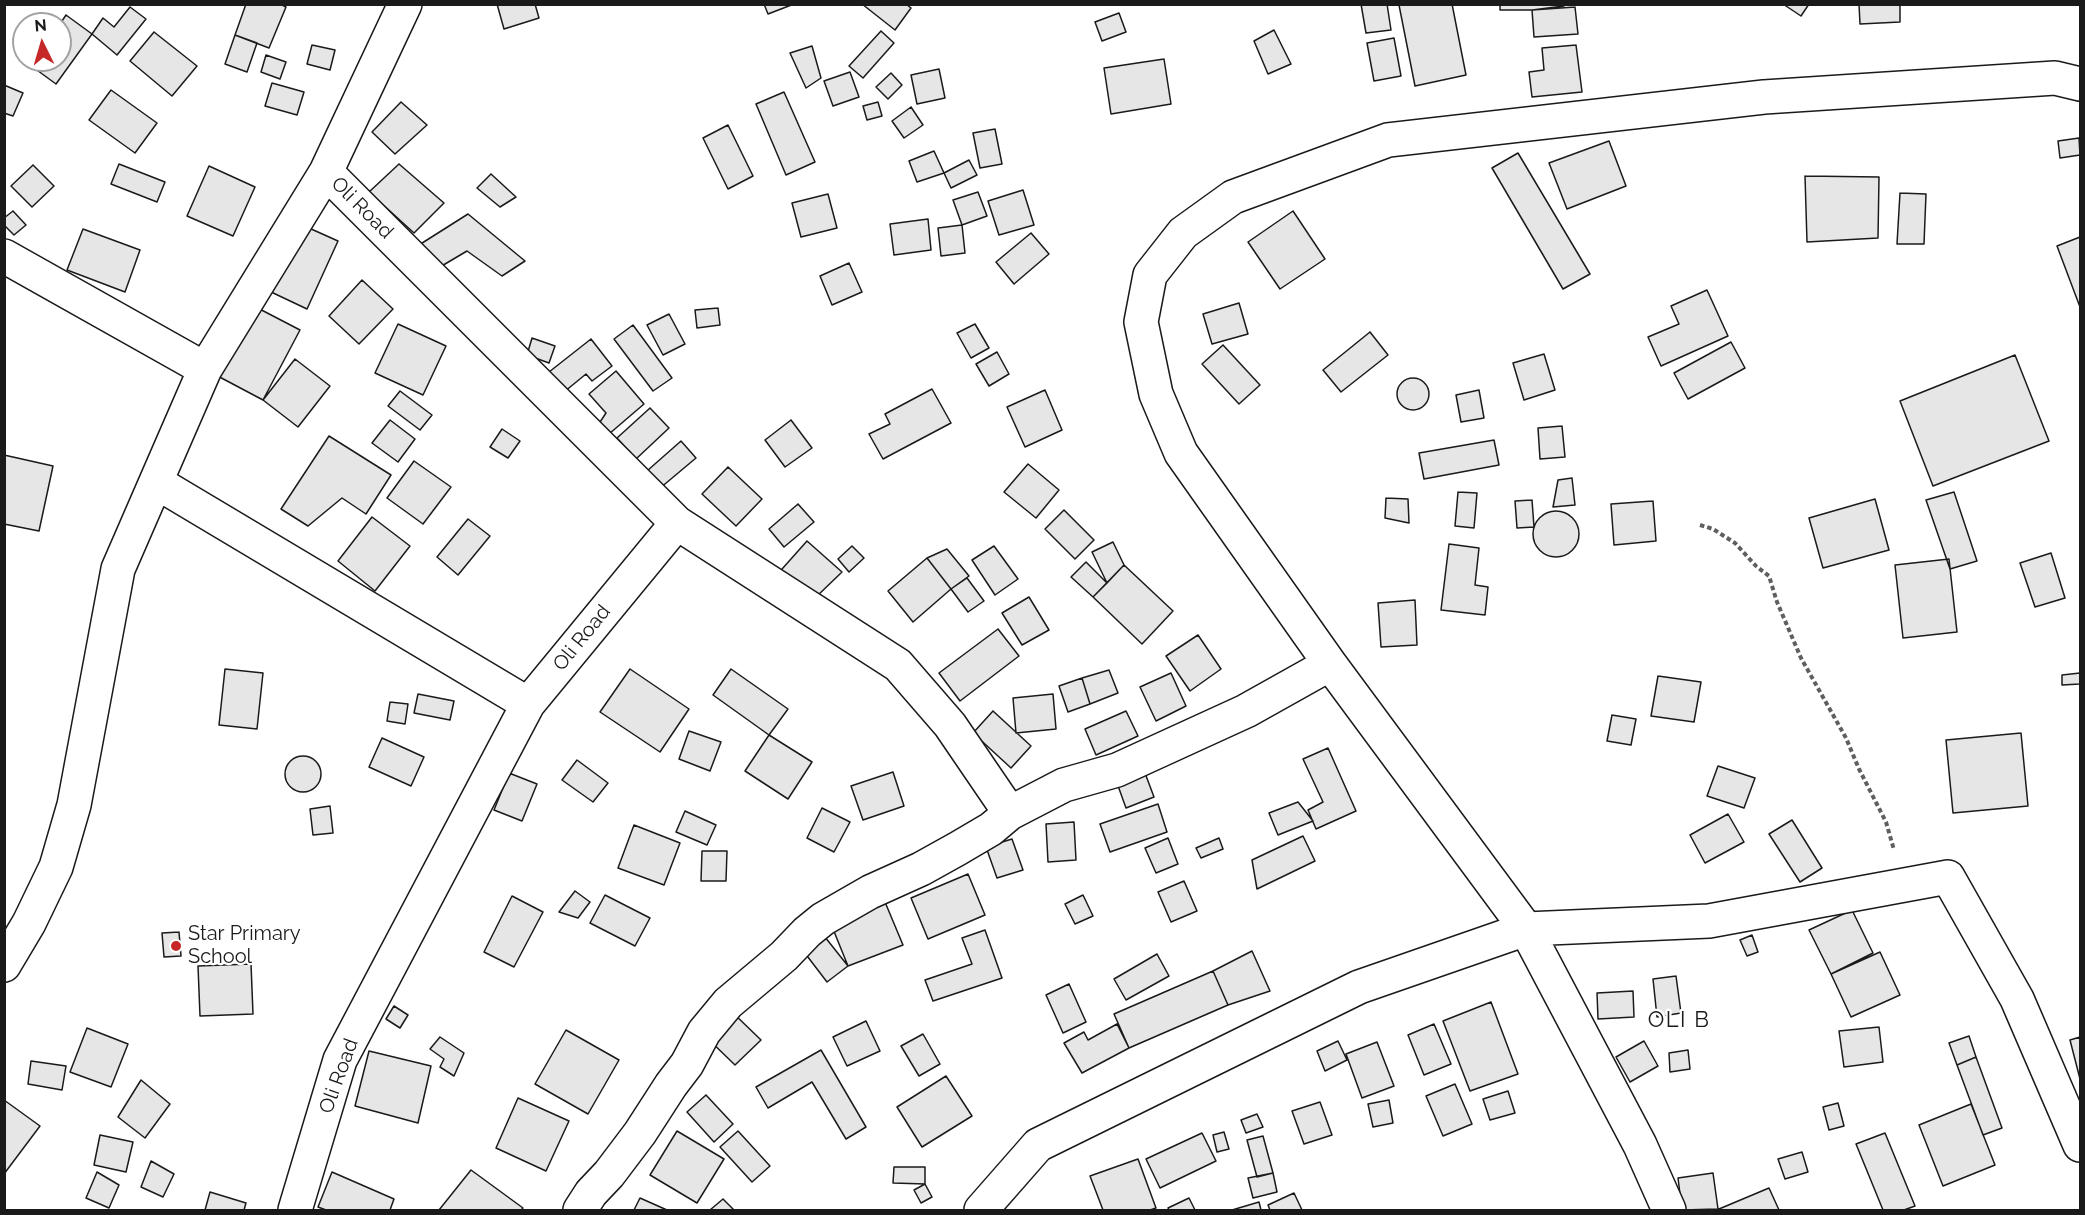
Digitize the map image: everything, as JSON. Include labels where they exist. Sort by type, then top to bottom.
[{"type":"street","points":[[4,965],[29,923],[56,867],[74,805],[118,569],[205,369],[326,172],[405,4]]},
{"type":"street","points":[[1669,1210],[1640,1145],[1526,929],[1330,664],[1181,453],[1156,394],[1141,322],[1150,275],[1183,232],[1233,197],[1388,141],[1764,97],[2055,78],[2080,84]]},
{"type":"street","name":"Oli Road","points":[[295,1210],[340,1060],[528,704],[677,523],[326,172]]},
{"type":"street","points":[[4,256],[205,369]]},
{"type":"street","points":[[156,482],[528,704]]},
{"type":"street","points":[[677,523],[898,665],[950,725],[1010,813]]},
{"type":"street","points":[[580,1210],[640,1133],[687,1065],[704,1032],[728,1003],[784,956],[823,919],[870,892],[921,869],[957,849],[991,829],[1010,813],[1064,785],[1117,770],[1246,711],[1330,664]]},
{"type":"street","points":[[981,1210],[1038,1145],[1359,987],[1526,929],[1709,921],[1948,878],[2018,999],[2080,1145]]},
{"type":"path","points":[[1700,525],[1713,529],[1735,543],[1756,566],[1769,576],[1777,602],[1801,658],[1845,738],[1858,769],[1886,822],[1895,851]]},
{"type":"building","points":[[246,4],[280,4],[286,7],[269,48],[235,35]]},
{"type":"building","points":[[497,4],[535,4],[539,18],[504,29]]},
{"type":"building","points":[[764,4],[794,4],[768,14]]},
{"type":"building","points":[[862,4],[906,4],[911,8],[895,30]]},
{"type":"building","points":[[1361,4],[1387,4],[1391,30],[1366,33]]},
{"type":"building","points":[[1452,4],[1466,75],[1415,86],[1399,5]]},
{"type":"building","points":[[1500,4],[1564,4],[1564,6],[1532,10],[1500,10]]},
{"type":"building","points":[[1783,4],[1809,4],[1801,16]]},
{"type":"building","points":[[1859,4],[1900,4],[1900,22],[1860,24]]},
{"type":"building","points":[[130,7],[146,19],[117,55],[92,34],[103,18],[114,27]]},
{"type":"building","points":[[1575,7],[1578,34],[1534,37],[1532,10]]},
{"type":"building","points":[[1119,13],[1126,32],[1102,41],[1095,22]]},
{"type":"building","points":[[72,19],[92,34],[72,62]]},
{"type":"building","points":[[1274,30],[1291,64],[1268,74],[1254,41]]},
{"type":"building","points":[[881,31],[894,43],[863,78],[849,66]]},
{"type":"building","points":[[154,32],[197,66],[172,96],[130,61]]},
{"type":"building","points":[[235,35],[257,43],[247,72],[225,64]]},
{"type":"building","points":[[1394,38],[1401,76],[1374,81],[1367,43]]},
{"type":"building","points":[[312,45],[335,50],[330,70],[307,64]]},
{"type":"building","points":[[1576,45],[1582,92],[1532,97],[1529,72],[1544,70],[1542,48]]},
{"type":"building","points":[[812,46],[821,78],[806,88],[790,53]]},
{"type":"building","points":[[266,55],[286,62],[280,79],[261,72]]},
{"type":"building","points":[[1164,59],[1171,104],[1111,114],[1104,68]]},
{"type":"building","points":[[939,69],[945,98],[917,104],[911,75]]},
{"type":"building","points":[[40,72],[65,72],[56,84]]},
{"type":"building","points":[[850,72],[859,97],[833,106],[824,81]]},
{"type":"building","points":[[891,73],[902,85],[888,99],[876,87]]},
{"type":"building","points":[[272,83],[304,92],[297,115],[265,106]]},
{"type":"building","points":[[4,85],[23,93],[13,116],[4,113]]},
{"type":"building","points":[[111,90],[157,123],[135,153],[89,120]]},
{"type":"building","points":[[784,92],[815,162],[786,175],[756,104]]},
{"type":"building","points":[[401,102],[427,125],[395,154],[372,132]]},
{"type":"building","points":[[878,102],[882,116],[867,120],[863,106]]},
{"type":"building","points":[[911,107],[923,125],[904,138],[892,121]]},
{"type":"building","points":[[728,125],[753,176],[728,189],[703,138]]},
{"type":"building","points":[[995,129],[1002,164],[980,168],[973,133]]},
{"type":"building","points":[[2079,138],[2080,155],[2060,158],[2058,141]]},
{"type":"building","points":[[1609,141],[1626,186],[1567,209],[1549,163]]},
{"type":"building","points":[[934,151],[944,173],[917,182],[909,161]]},
{"type":"building","points":[[1518,153],[1590,274],[1563,289],[1492,168]]},
{"type":"building","points":[[969,160],[977,175],[951,188],[944,173]]},
{"type":"building","points":[[119,164],[165,182],[157,202],[111,184]]},
{"type":"building","points":[[399,164],[444,203],[414,233],[369,192]]},
{"type":"building","points":[[33,165],[54,186],[32,207],[11,186]]},
{"type":"building","points":[[209,166],[255,187],[233,236],[187,216]]},
{"type":"building","points":[[491,174],[516,197],[500,207],[477,188]]},
{"type":"building","points":[[1805,176],[1879,177],[1878,238],[1807,242]]},
{"type":"building","points":[[1023,190],[1034,225],[999,235],[988,201]]},
{"type":"building","points":[[978,192],[987,216],[962,225],[953,200]]},
{"type":"building","points":[[1900,193],[1926,194],[1924,244],[1897,244]]},
{"type":"building","points":[[828,194],[837,228],[801,237],[792,203]]},
{"type":"building","points":[[13,211],[26,225],[14,235],[4,225],[4,218]]},
{"type":"building","points":[[1293,211],[1325,259],[1280,289],[1248,242]]},
{"type":"building","points":[[468,214],[525,261],[502,276],[467,251],[440,267],[419,245]]},
{"type":"building","points":[[928,219],[931,250],[894,255],[890,224]]},
{"type":"building","points":[[300,224],[338,241],[307,309],[269,291]]},
{"type":"building","points":[[962,225],[965,253],[941,256],[938,228]]},
{"type":"building","points":[[83,229],[140,250],[125,292],[67,270]]},
{"type":"building","points":[[1031,233],[1049,254],[1014,284],[996,262]]},
{"type":"building","points":[[2080,237],[2080,307],[2057,246]]},
{"type":"building","points":[[849,263],[862,292],[832,305],[820,276]]},
{"type":"building","points":[[362,280],[393,309],[359,344],[329,316]]},
{"type":"building","points":[[1707,290],[1728,336],[1661,366],[1648,337],[1679,324],[1671,306]]},
{"type":"building","points":[[1239,303],[1248,334],[1212,344],[1203,314]]},
{"type":"building","points":[[250,304],[300,330],[263,400],[212,373]]},
{"type":"building","points":[[718,308],[720,325],[697,328],[695,310]]},
{"type":"building","points":[[669,314],[685,344],[663,355],[647,325]]},
{"type":"building","points":[[398,324],[446,346],[423,395],[375,373]]},
{"type":"building","points":[[975,324],[989,348],[971,358],[957,333]]},
{"type":"building","points":[[633,325],[672,378],[653,391],[614,339]]},
{"type":"building","points":[[1370,332],[1388,355],[1341,392],[1323,370]]},
{"type":"building","points":[[532,338],[555,346],[549,363],[527,355]]},
{"type":"building","points":[[591,339],[612,366],[592,381],[586,374],[564,392],[549,372]]},
{"type":"building","points":[[1731,342],[1745,368],[1688,399],[1674,373]]},
{"type":"building","points":[[1223,345],[1260,385],[1239,404],[1202,364]]},
{"type":"building","points":[[997,352],[1009,374],[989,386],[976,364]]},
{"type":"building","points":[[1544,354],[1555,390],[1524,400],[1513,363]]},
{"type":"building","points":[[2015,355],[2049,441],[1933,486],[1900,401]]},
{"type":"building","points":[[295,359],[330,386],[298,427],[263,400]]},
{"type":"building","points":[[616,371],[644,404],[609,434],[600,422],[606,413],[589,394]]},
{"type":"building","points":[[1413,378],[1424,383],[1429,394],[1424,405],[1413,410],[1402,405],[1397,394],[1402,383]]},
{"type":"building","points":[[932,389],[951,423],[883,459],[869,434],[890,424],[885,414]]},
{"type":"building","points":[[1045,390],[1062,430],[1025,447],[1007,407]]},
{"type":"building","points":[[1479,390],[1484,418],[1461,422],[1456,395]]},
{"type":"building","points":[[400,391],[432,415],[420,430],[388,406]]},
{"type":"building","points":[[650,408],[669,428],[636,459],[617,438]]},
{"type":"building","points":[[390,420],[415,439],[398,462],[372,443]]},
{"type":"building","points":[[791,420],[812,448],[785,467],[765,440]]},
{"type":"building","points":[[1562,426],[1565,457],[1540,459],[1538,428]]},
{"type":"building","points":[[502,429],[520,441],[508,458],[490,447]]},
{"type":"building","points":[[329,436],[391,475],[366,514],[342,498],[308,526],[281,509]]},
{"type":"building","points":[[1494,440],[1499,465],[1424,479],[1419,453]]},
{"type":"building","points":[[681,441],[696,458],[653,494],[639,478]]},
{"type":"building","points":[[4,455],[53,466],[39,531],[4,524]]},
{"type":"building","points":[[414,461],[451,487],[423,524],[387,498]]},
{"type":"building","points":[[1028,464],[1059,490],[1036,518],[1004,492]]},
{"type":"building","points":[[728,467],[762,499],[736,526],[702,494]]},
{"type":"building","points":[[1572,478],[1575,505],[1553,507],[1558,480]]},
{"type":"building","points":[[1458,492],[1477,493],[1474,528],[1455,526]]},
{"type":"building","points":[[1954,492],[1977,561],[1950,569],[1926,500]]},
{"type":"building","points":[[1386,498],[1408,499],[1409,523],[1385,518]]},
{"type":"building","points":[[1875,499],[1889,550],[1823,568],[1809,518]]},
{"type":"building","points":[[1532,500],[1534,527],[1517,528],[1515,501]]},
{"type":"building","points":[[1653,501],[1656,541],[1614,545],[1611,504]]},
{"type":"building","points":[[798,504],[814,522],[784,547],[769,529]]},
{"type":"building","points":[[1064,510],[1094,540],[1075,559],[1045,529]]},
{"type":"building","points":[[1556,511],[1572,518],[1579,534],[1572,550],[1556,557],[1540,550],[1533,534],[1540,518]]},
{"type":"building","points":[[372,517],[410,546],[375,591],[338,561]]},
{"type":"building","points":[[468,519],[490,536],[458,575],[437,557]]},
{"type":"building","points":[[807,541],[842,572],[815,598],[774,578]]},
{"type":"building","points":[[1113,542],[1124,565],[1107,583],[1092,552]]},
{"type":"building","points":[[1449,544],[1479,548],[1475,585],[1488,587],[1485,615],[1441,610]]},
{"type":"building","points":[[852,546],[864,558],[849,572],[838,559]]},
{"type":"building","points":[[994,546],[1018,579],[995,595],[972,560]]},
{"type":"building","points":[[947,549],[969,576],[951,589],[927,558]]},
{"type":"building","points":[[2051,553],[2065,598],[2035,607],[2020,563]]},
{"type":"building","points":[[927,558],[951,589],[913,622],[888,591]]},
{"type":"building","points":[[1949,559],[1957,632],[1903,638],[1895,565]]},
{"type":"building","points":[[1086,562],[1107,583],[1093,597],[1071,577]]},
{"type":"building","points":[[1124,565],[1173,611],[1142,644],[1093,597]]},
{"type":"building","points":[[967,578],[984,601],[968,612],[951,589]]},
{"type":"building","points":[[1029,597],[1049,630],[1022,645],[1002,613]]},
{"type":"building","points":[[1415,600],[1417,645],[1381,647],[1378,603]]},
{"type":"building","points":[[998,629],[1019,656],[960,701],[939,673]]},
{"type":"building","points":[[1198,635],[1221,669],[1190,691],[1166,656]]},
{"type":"building","points":[[225,669],[263,673],[257,729],[219,725]]},
{"type":"building","points":[[630,669],[689,709],[660,752],[600,712]]},
{"type":"building","points":[[731,669],[788,709],[769,735],[713,695]]},
{"type":"building","points":[[1109,670],[1118,693],[1090,704],[1082,678]]},
{"type":"building","points":[[1171,673],[1186,706],[1156,721],[1140,687]]},
{"type":"building","points":[[2080,673],[2080,684],[2062,685],[2062,675]]},
{"type":"building","points":[[1658,676],[1701,682],[1694,722],[1651,716]]},
{"type":"building","points":[[1082,678],[1090,704],[1068,712],[1059,686]]},
{"type":"building","points":[[418,694],[454,701],[450,720],[414,713]]},
{"type":"building","points":[[1053,694],[1056,729],[1016,733],[1013,698]]},
{"type":"building","points":[[390,702],[408,704],[405,724],[387,721]]},
{"type":"building","points":[[993,711],[1031,746],[1011,768],[973,733]]},
{"type":"building","points":[[1126,711],[1138,736],[1096,755],[1085,729]]},
{"type":"building","points":[[1612,715],[1636,719],[1631,745],[1607,741]]},
{"type":"building","points":[[689,731],[721,742],[710,771],[679,759]]},
{"type":"building","points":[[2021,733],[2028,806],[1953,813],[1946,740]]},
{"type":"building","points":[[769,735],[812,762],[788,799],[745,771]]},
{"type":"building","points":[[382,738],[424,757],[411,786],[369,767]]},
{"type":"building","points":[[1328,748],[1356,811],[1316,829],[1308,810],[1323,802],[1303,759]]},
{"type":"building","points":[[303,756],[315,762],[321,774],[315,786],[303,792],[291,786],[285,774],[291,762]]},
{"type":"building","points":[[577,760],[608,783],[593,802],[562,780]]},
{"type":"building","points":[[1718,766],[1755,778],[1744,808],[1707,796]]},
{"type":"building","points":[[893,772],[904,806],[863,820],[851,786]]},
{"type":"building","points":[[509,773],[537,784],[522,821],[494,810]]},
{"type":"building","points":[[1145,773],[1154,797],[1126,808],[1117,783]]},
{"type":"building","points":[[1298,802],[1313,821],[1278,835],[1269,813]]},
{"type":"building","points":[[1158,804],[1167,832],[1110,852],[1100,824]]},
{"type":"building","points":[[330,806],[333,833],[313,835],[310,809]]},
{"type":"building","points":[[822,808],[850,822],[834,852],[807,838]]},
{"type":"building","points":[[685,811],[716,825],[707,845],[676,832]]},
{"type":"building","points":[[1728,814],[1744,842],[1705,863],[1690,835]]},
{"type":"building","points":[[1792,820],[1822,868],[1800,882],[1769,834]]},
{"type":"building","points":[[1074,822],[1076,860],[1048,862],[1046,824]]},
{"type":"building","points":[[634,825],[680,843],[664,885],[618,868]]},
{"type":"building","points":[[1303,836],[1315,861],[1257,889],[1252,860]]},
{"type":"building","points":[[1168,838],[1178,864],[1156,873],[1145,848]]},
{"type":"building","points":[[1219,838],[1223,849],[1201,858],[1196,848]]},
{"type":"building","points":[[1012,839],[1023,870],[997,878],[986,847]]},
{"type":"building","points":[[702,851],[727,851],[726,881],[701,881]]},
{"type":"building","points":[[968,874],[985,915],[928,939],[911,898]]},
{"type":"building","points":[[1184,881],[1197,911],[1171,922],[1158,892]]},
{"type":"building","points":[[575,891],[590,902],[578,918],[559,912]]},
{"type":"building","points":[[605,895],[650,918],[635,946],[590,923]]},
{"type":"building","points":[[1083,895],[1093,916],[1075,924],[1065,904]]},
{"type":"building","points":[[512,896],[543,912],[514,967],[484,952]]},
{"type":"building","points":[[885,902],[903,945],[848,966],[831,924]]},
{"type":"building","points":[[1852,910],[1873,953],[1831,974],[1809,930]]},
{"type":"building","points":[[985,930],[1002,978],[933,1001],[925,980],[972,964],[962,938]]},
{"type":"building","points":[[179,932],[181,956],[164,957],[162,933]]},
{"type":"building","points":[[821,932],[848,966],[827,982],[801,948]]},
{"type":"building","points":[[1752,935],[1758,952],[1747,956],[1740,940]]},
{"type":"building","points":[[1252,951],[1270,991],[1228,1005],[1213,971]]},
{"type":"building","points":[[1880,952],[1900,995],[1851,1017],[1831,974]]},
{"type":"building","points":[[1157,954],[1169,976],[1126,1000],[1114,979]]},
{"type":"building","points":[[251,964],[253,1014],[200,1016],[198,966]]},
{"type":"building","points":[[1213,971],[1228,1005],[1129,1048],[1114,1014]]},
{"type":"building","points":[[1676,976],[1681,1013],[1657,1017],[1653,979]]},
{"type":"building","points":[[1069,984],[1086,1022],[1063,1033],[1046,995]]},
{"type":"building","points":[[1633,991],[1634,1017],[1598,1019],[1597,993]]},
{"type":"building","points":[[1491,1002],[1518,1074],[1470,1091],[1443,1021]]},
{"type":"building","points":[[394,1006],[408,1015],[400,1028],[386,1019]]},
{"type":"building","points":[[730,1010],[761,1040],[735,1065],[704,1035]]},
{"type":"building","points":[[866,1021],[880,1051],[847,1066],[833,1037]]},
{"type":"building","points":[[1117,1024],[1129,1048],[1082,1073],[1064,1043],[1084,1032],[1088,1040]]},
{"type":"building","points":[[1434,1024],[1451,1064],[1424,1075],[1408,1035]]},
{"type":"building","points":[[1879,1027],[1883,1062],[1844,1067],[1839,1031]]},
{"type":"building","points":[[87,1028],[128,1044],[111,1087],[70,1072]]},
{"type":"building","points":[[566,1030],[619,1060],[588,1114],[535,1084]]},
{"type":"building","points":[[923,1034],[940,1064],[919,1076],[901,1046]]},
{"type":"building","points":[[1969,1036],[1976,1057],[1957,1065],[1949,1043]]},
{"type":"building","points":[[440,1037],[464,1053],[454,1076],[440,1067],[444,1059],[430,1049]]},
{"type":"building","points":[[2080,1037],[2080,1079],[2070,1040]]},
{"type":"building","points":[[1338,1041],[1347,1060],[1325,1071],[1317,1051]]},
{"type":"building","points":[[1644,1041],[1658,1066],[1630,1082],[1616,1057]]},
{"type":"building","points":[[1377,1042],[1394,1086],[1362,1098],[1346,1054]]},
{"type":"building","points":[[821,1050],[866,1127],[846,1139],[812,1082],[768,1108],[756,1087]]},
{"type":"building","points":[[1688,1050],[1690,1069],[1670,1072],[1669,1053]]},
{"type":"building","points":[[369,1051],[431,1066],[418,1123],[355,1106]]},
{"type":"building","points":[[1976,1057],[2002,1128],[1983,1135],[1957,1065]]},
{"type":"building","points":[[31,1061],[66,1066],[62,1090],[28,1084]]},
{"type":"building","points":[[946,1076],[972,1116],[922,1147],[897,1107]]},
{"type":"building","points":[[141,1080],[170,1104],[145,1138],[118,1117]]},
{"type":"building","points":[[1455,1084],[1472,1124],[1443,1136],[1426,1096]]},
{"type":"building","points":[[1508,1091],[1515,1113],[1490,1120],[1483,1099]]},
{"type":"building","points":[[706,1095],[733,1124],[714,1142],[687,1112]]},
{"type":"building","points":[[518,1098],[569,1121],[546,1171],[496,1148]]},
{"type":"building","points":[[4,1100],[40,1126],[4,1174]]},
{"type":"building","points":[[1389,1100],[1393,1123],[1373,1127],[1368,1104]]},
{"type":"building","points":[[1320,1102],[1332,1135],[1304,1144],[1292,1111]]},
{"type":"building","points":[[1838,1103],[1844,1126],[1829,1130],[1823,1107]]},
{"type":"building","points":[[1971,1104],[1995,1165],[1943,1186],[1919,1125]]},
{"type":"building","points":[[1257,1114],[1263,1127],[1246,1133],[1241,1120]]},
{"type":"building","points":[[677,1131],[724,1159],[697,1203],[650,1175]]},
{"type":"building","points":[[738,1131],[770,1166],[752,1182],[720,1147]]},
{"type":"building","points":[[1224,1132],[1229,1149],[1217,1152],[1213,1135]]},
{"type":"building","points":[[1202,1133],[1216,1161],[1160,1188],[1146,1159]]},
{"type":"building","points":[[1885,1133],[1915,1206],[1904,1210],[1883,1210],[1856,1144]]},
{"type":"building","points":[[100,1135],[133,1142],[126,1172],[94,1165]]},
{"type":"building","points":[[1263,1136],[1273,1173],[1257,1177],[1247,1140]]},
{"type":"building","points":[[1802,1152],[1808,1172],[1785,1179],[1778,1159]]},
{"type":"building","points":[[1138,1159],[1156,1208],[1103,1210],[1090,1176]]},
{"type":"building","points":[[151,1161],[174,1174],[163,1197],[141,1187]]},
{"type":"building","points":[[894,1167],[925,1167],[925,1184],[893,1183]]},
{"type":"building","points":[[471,1170],[523,1208],[521,1210],[439,1210]]},
{"type":"building","points":[[97,1172],[119,1185],[109,1208],[86,1198]]},
{"type":"building","points":[[332,1172],[394,1199],[390,1210],[326,1210],[318,1207]]},
{"type":"building","points":[[1273,1173],[1277,1192],[1253,1198],[1248,1178]]},
{"type":"building","points":[[1713,1173],[1718,1209],[1682,1210],[1678,1178]]},
{"type":"building","points":[[925,1184],[932,1197],[921,1203],[914,1190]]},
{"type":"building","points":[[1769,1188],[1779,1210],[1719,1209]]},
{"type":"building","points":[[210,1192],[246,1203],[244,1210],[205,1210]]},
{"type":"building","points":[[1294,1193],[1302,1210],[1270,1210],[1268,1205]]},
{"type":"building","points":[[640,1198],[667,1210],[634,1210]]},
{"type":"building","points":[[1189,1198],[1195,1210],[1169,1210],[1168,1208]]},
{"type":"building","points":[[723,1199],[734,1210],[710,1210]]},
{"type":"building","points":[[1259,1202],[1261,1210],[1232,1210]]},
{"type":"place","name":"Star Primary School","points":[[176,946]]},
{"type":"district","name":"OLI B","points":[[1679,1020]]}]
